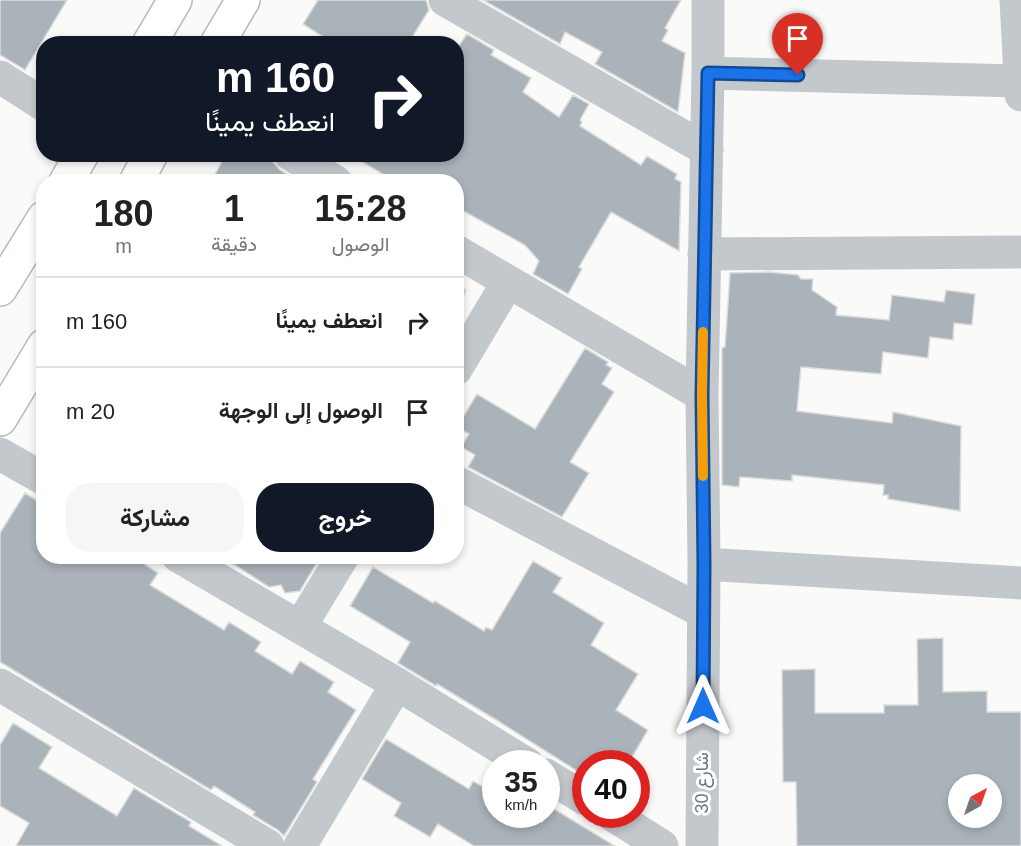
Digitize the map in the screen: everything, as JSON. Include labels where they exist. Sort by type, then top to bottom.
[{"type":"main road","points":[[154,36],[175,0]]},
{"type":"main road","points":[[222,36],[243,0]]},
{"type":"main road","points":[[0,289],[36,231]]},
{"type":"main road","points":[[0,419],[36,359]]},
{"type":"street","points":[[445,0],[706,150]]},
{"type":"street","name":"شارع 30","points":[[702,846],[704,564],[702,395],[708,0]]},
{"type":"street","points":[[1016,0],[1021,95]]},
{"type":"street","points":[[708,73],[1020,81]]},
{"type":"street","points":[[0,77],[36,100]]},
{"type":"street","points":[[303,162],[323,174]]},
{"type":"street","points":[[704,254],[1021,252]]},
{"type":"street","points":[[464,256],[702,395]]},
{"type":"street","points":[[464,356],[508,282]]},
{"type":"street","points":[[0,454],[36,474]]},
{"type":"street","points":[[464,487],[704,612]]},
{"type":"street","points":[[192,564],[397,684],[504,750]]},
{"type":"street","points":[[300,627],[338,564]]},
{"type":"street","points":[[704,564],[1021,583]]},
{"type":"street","points":[[300,846],[397,684]]},
{"type":"street","points":[[0,685],[267,846]]},
{"type":"street","points":[[633,828],[662,846]]},
{"type":"building","points":[[0,0],[67,0],[45,36],[36,36],[36,52],[25,70],[0,55]]},
{"type":"building","points":[[318,0],[426,0],[429,10],[413,36],[322,36],[303,24]]},
{"type":"building","points":[[483,0],[681,0],[665,28],[668,30],[662,41],[685,53],[678,112],[595,64],[602,52],[565,32],[560,44]]},
{"type":"building","points":[[467,34],[494,50],[491,55],[531,78],[523,92],[559,117],[573,95],[589,104],[580,120],[582,122],[580,126],[641,165],[647,156],[677,174],[675,179],[681,182],[679,251],[611,212],[579,267],[582,269],[568,294],[533,274],[539,261],[525,245],[464,211],[464,174],[383,174],[362,162],[464,162],[464,38]]},
{"type":"building","points":[[222,162],[273,162],[286,174],[215,174]]},
{"type":"building","points":[[769,272],[798,275],[801,279],[813,279],[812,290],[837,307],[836,315],[889,320],[892,295],[944,302],[946,290],[975,294],[972,325],[954,323],[953,340],[930,337],[928,358],[883,352],[881,374],[801,367],[797,411],[892,423],[893,412],[961,426],[960,511],[888,499],[888,495],[883,495],[884,485],[792,475],[792,481],[740,477],[739,487],[722,485],[722,348],[725,347],[730,273]]},
{"type":"building","points":[[585,348],[608,362],[606,365],[612,368],[602,384],[614,392],[570,462],[589,473],[562,517],[468,467],[475,455],[464,449],[464,442],[469,434],[464,431],[464,415],[477,394],[535,429]]},
{"type":"building","points":[[25,493],[36,500],[36,564],[144,564],[158,573],[150,585],[224,630],[229,622],[261,642],[255,651],[292,674],[300,661],[334,682],[328,692],[356,710],[313,779],[317,782],[284,836],[253,815],[255,812],[214,786],[211,790],[0,662],[0,533]]},
{"type":"building","points":[[533,561],[562,578],[553,592],[604,623],[591,645],[638,674],[616,710],[648,730],[636,750],[572,750],[572,768],[560,760],[560,750],[544,750],[437,684],[436,686],[398,663],[410,642],[350,606],[373,567],[484,631],[486,627],[492,630]]},
{"type":"building","points":[[233,564],[316,564],[300,591],[285,593],[281,585],[269,587]]},
{"type":"building","points":[[943,638],[943,692],[987,691],[987,712],[1021,712],[1021,846],[797,846],[796,782],[783,782],[782,670],[815,669],[815,713],[884,713],[884,705],[918,705],[917,639]]},
{"type":"building","points":[[13,723],[52,747],[39,768],[117,816],[134,788],[191,822],[189,826],[222,846],[16,846],[29,823],[0,806],[0,745]]},
{"type":"building","points":[[386,739],[469,789],[473,781],[482,786],[482,828],[560,828],[560,812],[572,820],[572,828],[585,828],[615,846],[474,846],[438,824],[430,837],[394,816],[401,803],[362,779]]},
{"type":"slow traffic","points":[[703,332],[703,476]]},
{"type":"route","points":[[703,706],[702,395],[708,73],[798,75]]}]
